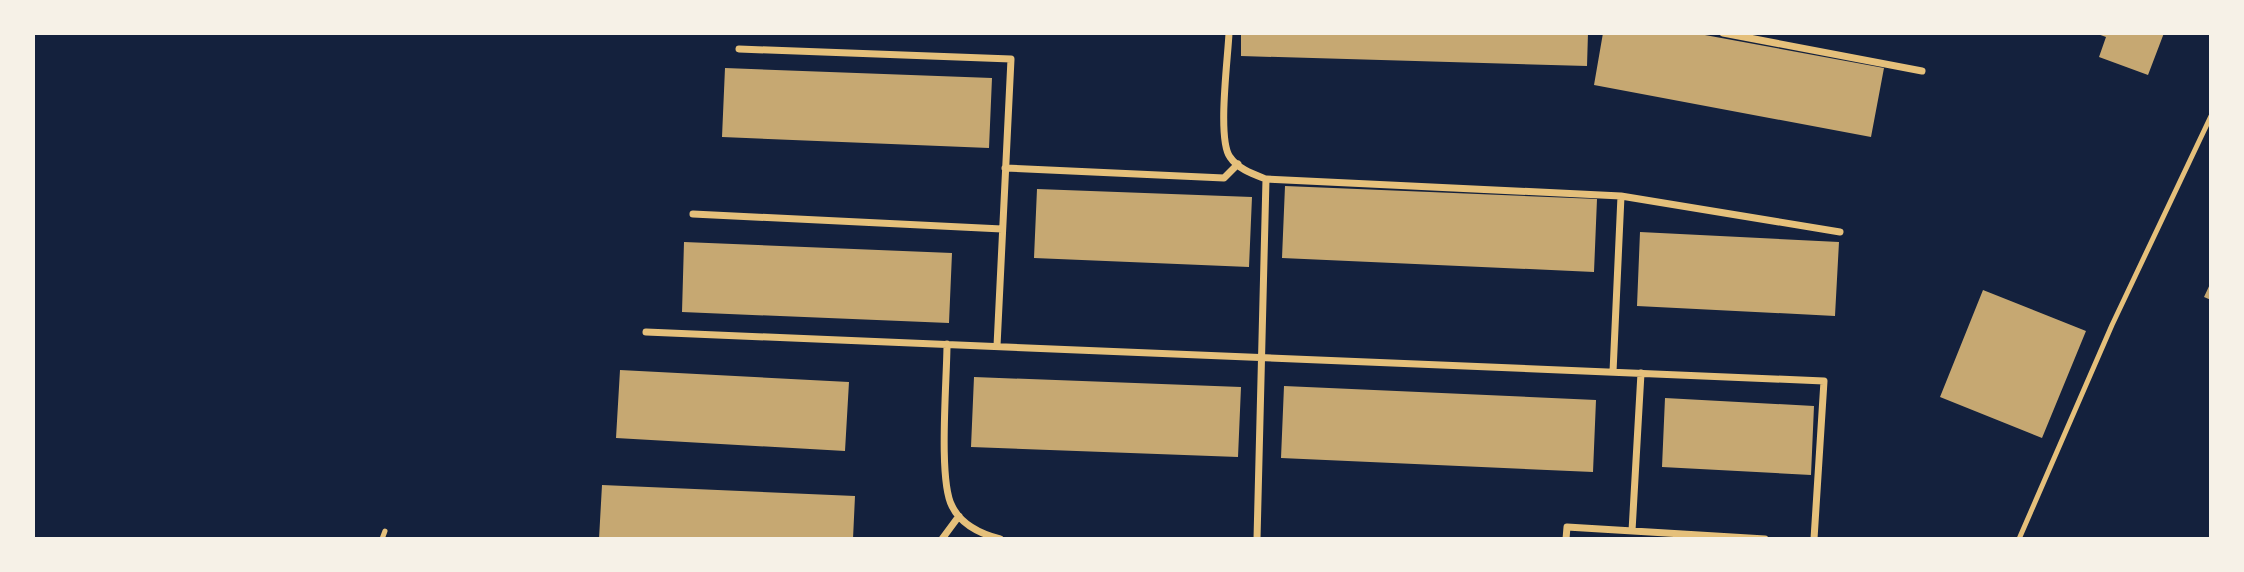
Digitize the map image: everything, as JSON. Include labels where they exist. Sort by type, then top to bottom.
[{"type":"street","points":[[1229,33],[1223,134],[1229,156],[1248,172],[1266,179],[1621,196],[1840,232]]},
{"type":"street","points":[[1723,33],[1922,71]]},
{"type":"street","points":[[739,49],[1010,59],[997,346]]},
{"type":"street","points":[[1005,168],[1224,178],[1238,164]]},
{"type":"street","points":[[1256,539],[1266,179]]},
{"type":"street","points":[[1613,372],[1621,196]]},
{"type":"street","points":[[693,214],[1002,229]]},
{"type":"street","points":[[646,332],[1824,381],[1814,539]]},
{"type":"street","points":[[947,344],[945,474],[951,505],[965,523],[988,536],[1000,539]]},
{"type":"street","points":[[1632,531],[1641,373]]},
{"type":"street","points":[[942,539],[960,516]]},
{"type":"street","points":[[1566,539],[1567,527],[1765,539]]},
{"type":"lane","points":[[2019,539],[2112,325],[2211,116]]},
{"type":"lane","points":[[382,539],[384,531]]},
{"type":"building","points":[[1241,33],[1588,33],[1587,66],[1241,56]]},
{"type":"building","points":[[1603,33],[1694,33],[1884,68],[1871,137],[1594,85]]},
{"type":"building","points":[[2095,33],[2164,33],[2148,75],[2099,57],[2106,37]]},
{"type":"building","points":[[725,68],[992,78],[989,148],[722,137]]},
{"type":"building","points":[[1285,186],[1597,199],[1594,272],[1282,258]]},
{"type":"building","points":[[1037,189],[1252,197],[1249,267],[1034,258]]},
{"type":"building","points":[[1640,232],[1839,242],[1835,316],[1637,306]]},
{"type":"building","points":[[684,242],[952,253],[949,323],[682,312]]},
{"type":"building","points":[[2211,282],[2211,300],[2204,297]]},
{"type":"building","points":[[1983,290],[2086,331],[2042,438],[1940,397]]},
{"type":"building","points":[[620,370],[849,382],[845,451],[616,438]]},
{"type":"building","points":[[974,377],[1241,387],[1238,457],[971,447]]},
{"type":"building","points":[[1284,386],[1596,400],[1593,472],[1281,458]]},
{"type":"building","points":[[1665,398],[1814,406],[1811,475],[1662,467]]},
{"type":"building","points":[[602,485],[855,496],[853,539],[599,539]]}]
